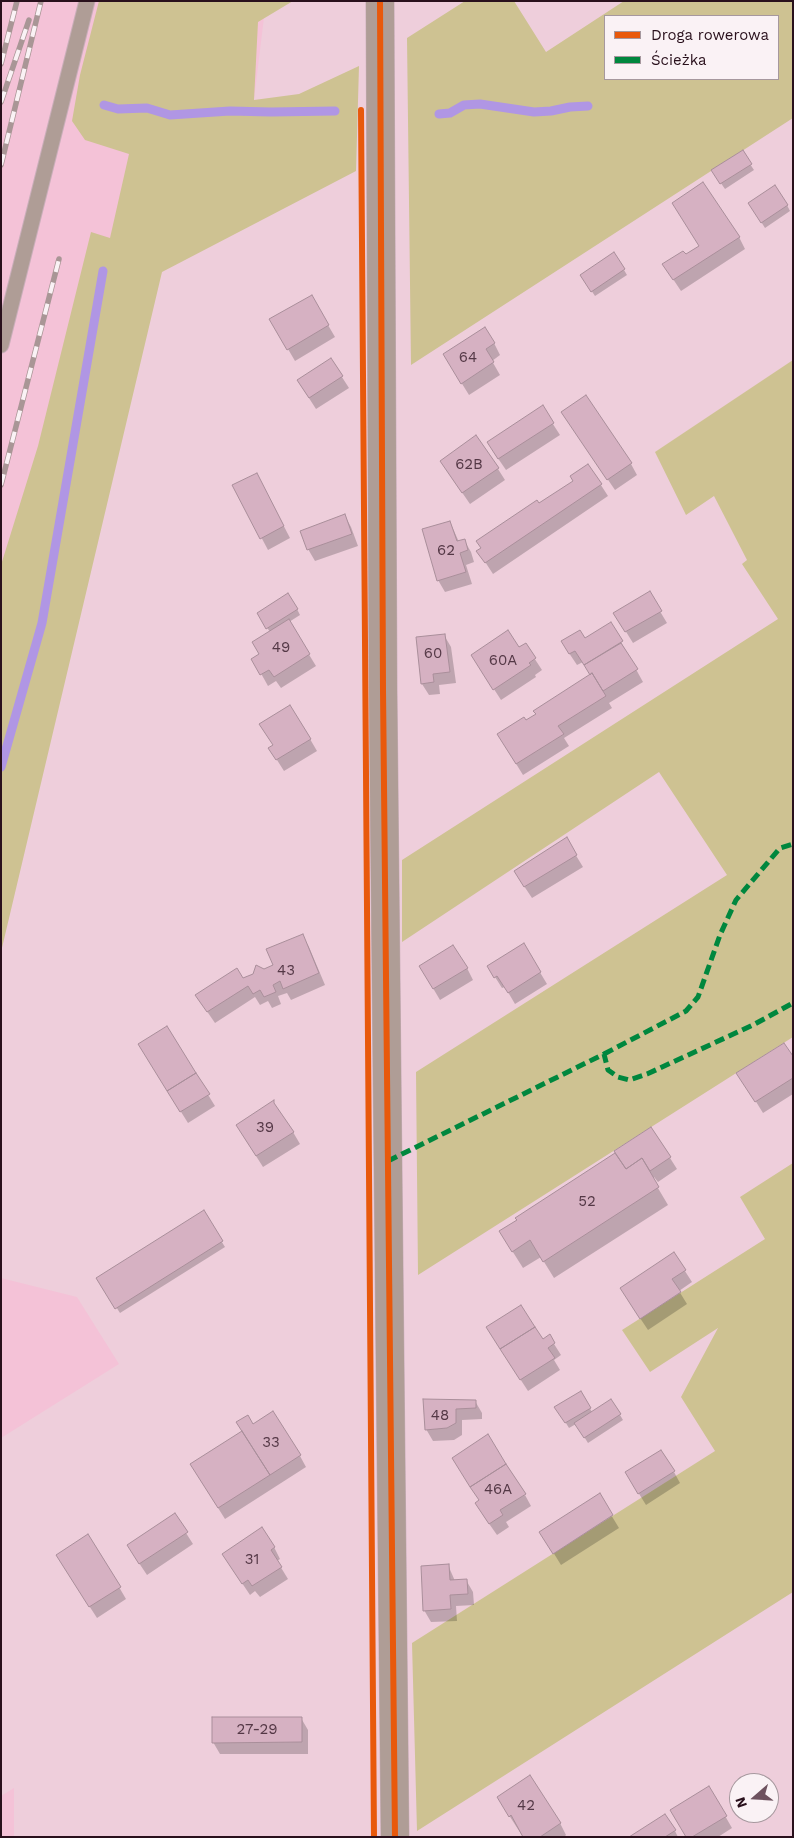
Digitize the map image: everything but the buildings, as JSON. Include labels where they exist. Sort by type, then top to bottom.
[{"type":"street","points":[[380,1],[383,690],[395,1837]]},
{"type":"lane","points":[[1,345],[87,1]]},
{"type":"shaded area","points":[[1,1],[266,1],[251,124],[162,272],[1,622]]},
{"type":"shaded area","points":[[99,1],[293,1],[258,22],[254,100],[299,94],[359,66],[356,171],[162,272],[1,952],[1,565],[38,446],[91,232],[110,238],[129,154],[85,140],[72,121],[80,75]]},
{"type":"shaded area","points":[[465,1],[514,1],[546,52],[624,1],[793,1],[793,118],[411,365],[407,38]]},
{"type":"shaded area","points":[[793,360],[793,1037],[418,1275],[416,1072],[727,875],[659,772],[402,942],[402,860],[778,619],[742,564],[747,560],[714,496],[686,515],[655,452]]},
{"type":"shaded area","points":[[793,1163],[793,1592],[417,1831],[412,1643],[715,1451],[681,1397],[718,1328],[650,1372],[622,1330],[765,1239],[740,1197]]},
{"type":"shaded area","points":[[1,1278],[77,1297],[119,1364],[1,1438]]},
{"type":"shaded area","points":[[14,1788],[14,1837],[1,1837],[1,1796]]},
{"type":"waterway","points":[[439,114],[450,113],[464,105],[480,104],[534,112],[588,106]]},
{"type":"waterway","points":[[104,105],[118,109],[147,108],[170,115],[230,111],[335,111]]},
{"type":"waterway","points":[[1,767],[42,623],[103,271]]},
{"type":"railway","points":[[1,64],[17,1]]},
{"type":"railway","points":[[1,165],[41,1]]},
{"type":"railway","points":[[1,102],[29,20]]},
{"type":"railway","points":[[1,485],[59,259]]},
{"type":"marked path","points":[[604,1054],[686,1011],[698,997],[720,935],[736,900],[780,848],[793,844]]},
{"type":"marked path","points":[[388,1161],[604,1054],[608,1070],[618,1077],[629,1080],[647,1074],[753,1025],[793,1003]]},
{"type":"cycle path","points":[[380,1],[383,690],[395,1837]]},
{"type":"cycle path","points":[[361,110],[374,1837]]}]
